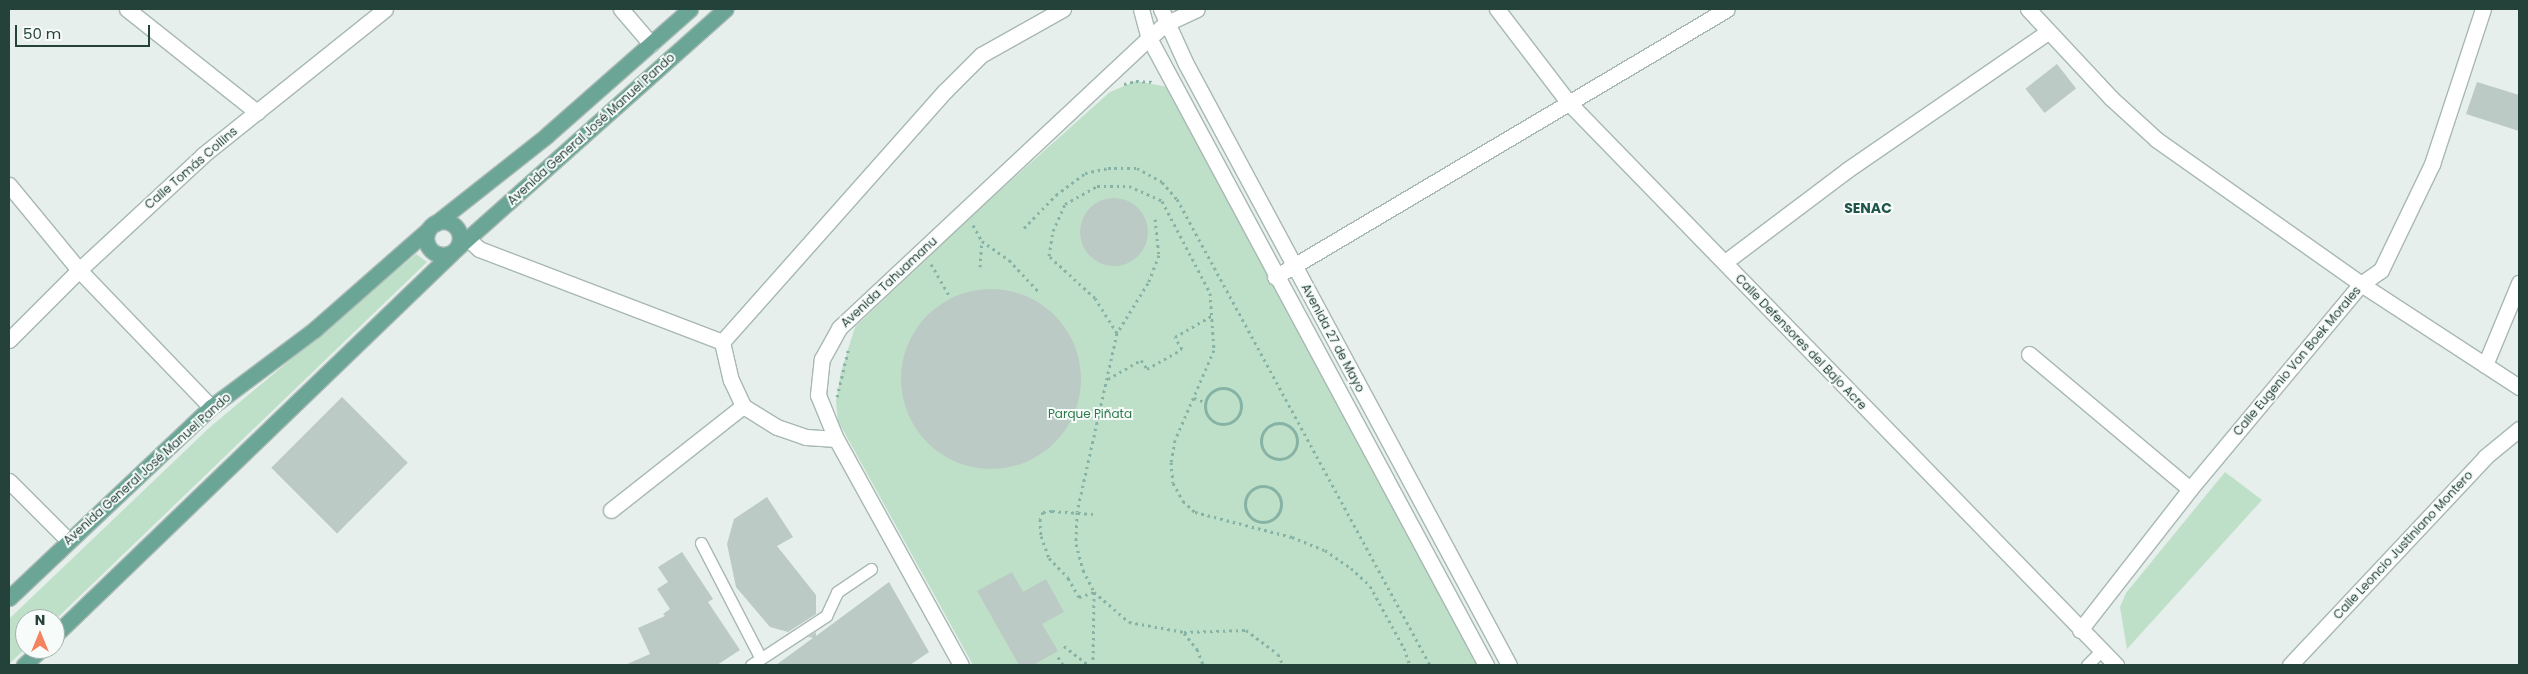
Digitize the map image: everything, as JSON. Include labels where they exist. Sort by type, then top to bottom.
[{"type":"main road","name":"Avenida General José Manuel Pando","points":[[9,598],[68,540],[211,407],[314,330],[432,227],[546,136],[690,9]]},
{"type":"main road","name":"Avenida General José Manuel Pando","points":[[65,625],[459,247],[725,9]]},
{"type":"main road","points":[[448,222],[456,228],[460,238],[459,247],[442,255],[432,251],[426,241],[432,227],[448,222]]},
{"type":"street","points":[[128,9],[256,112]]},
{"type":"street","name":"Calle Tomás Collins","points":[[9,340],[79,270],[203,155],[385,9]]},
{"type":"street","points":[[621,9],[651,44]]},
{"type":"street","points":[[722,342],[945,91],[981,55],[1063,9]]},
{"type":"street","name":"Avenida 27 de Mayo","points":[[1141,9],[1149,38],[1275,277],[1486,665]]},
{"type":"street","name":"Avenida 27 de Mayo","points":[[1161,9],[1165,24],[1509,665]]},
{"type":"street","name":"Avenida Tahuamanu","points":[[962,665],[836,439],[818,396],[822,359],[839,328],[1149,38],[1165,24],[1197,9]]},
{"type":"street","name":"Calle Defensores del Bajo Acre","points":[[1497,9],[1568,102],[2116,665]]},
{"type":"street","points":[[1275,277],[1727,9]]},
{"type":"street","points":[[2028,9],[2111,98],[2157,140],[2361,284],[2519,387]]},
{"type":"street","name":"Calle Eugenio Von Boek Morales","points":[[2080,630],[2190,489],[2361,284],[2382,270],[2432,164],[2484,9]]},
{"type":"street","points":[[1725,262],[1847,170],[2048,32]]},
{"type":"street","points":[[9,185],[79,270],[211,407]]},
{"type":"street","points":[[459,247],[478,249],[722,342]]},
{"type":"street","points":[[2485,365],[2519,284]]},
{"type":"street","points":[[722,342],[731,380],[743,406],[777,427],[806,437],[836,439]]},
{"type":"street","points":[[2030,354],[2190,489]]},
{"type":"street","points":[[611,510],[743,406]]},
{"type":"street","name":"Calle Leoncio Justiniano Montero","points":[[2290,665],[2485,457],[2519,429]]},
{"type":"street","points":[[9,481],[68,540]]},
{"type":"lane","points":[[700,543],[760,657]]},
{"type":"lane","points":[[751,665],[760,657],[826,616],[837,592],[871,569]]},
{"type":"lane","points":[[2087,665],[2101,651]]},
{"type":"path","points":[[1119,85],[1136,81],[1158,84]]},
{"type":"path","points":[[1024,228],[1056,195],[1085,174],[1108,168],[1137,168],[1162,182],[1178,198],[1430,665]]},
{"type":"path","points":[[1117,333],[1095,298],[1049,256],[1052,231],[1065,204],[1097,186],[1129,186],[1162,201],[1210,292],[1214,314],[1214,350],[1175,440],[1171,462],[1173,483],[1183,501],[1196,512],[1253,526],[1325,550],[1350,568],[1370,586],[1404,648],[1410,665]]},
{"type":"path","points":[[1155,219],[1159,255],[1148,283],[1117,333],[1077,512],[1076,544],[1083,570],[1094,592],[1129,622],[1184,632],[1246,630],[1278,654],[1283,665]]},
{"type":"path","points":[[970,220],[982,241],[1010,260],[1038,291]]},
{"type":"path","points":[[980,268],[982,241]]},
{"type":"path","points":[[928,259],[951,298]]},
{"type":"path","points":[[1107,379],[1141,360],[1147,370],[1182,349],[1175,337],[1214,314]]},
{"type":"path","points":[[836,402],[851,340]]},
{"type":"path","points":[[1227,388],[1240,400],[1240,411],[1234,421],[1215,423],[1206,414],[1205,402],[1211,392],[1227,388]]},
{"type":"path","points":[[1194,398],[1205,402]]},
{"type":"path","points":[[1284,424],[1294,430],[1297,447],[1290,456],[1274,459],[1263,450],[1261,438],[1267,427],[1284,424]]},
{"type":"path","points":[[1294,430],[1301,426]]},
{"type":"path","points":[[1268,486],[1280,498],[1281,510],[1268,522],[1256,521],[1246,513],[1245,500],[1251,490],[1268,486]]},
{"type":"path","points":[[1094,514],[1052,511],[1043,512],[1040,519],[1041,536],[1049,558],[1068,578],[1079,597],[1094,592]]},
{"type":"path","points":[[1253,526],[1256,521]]},
{"type":"path","points":[[1094,592],[1094,665]]},
{"type":"path","points":[[1184,632],[1197,649],[1203,665]]},
{"type":"path","points":[[1064,646],[1088,665]]},
{"type":"path","points":[[1058,657],[1062,665]]},
{"type":"green space","name":"Parque Piñata","points":[[1136,81],[1168,87],[1478,665],[973,665],[838,421],[836,402],[841,372],[855,327],[969,218],[1110,92]]},
{"type":"green space","points":[[416,254],[427,262],[65,610],[19,609],[209,428]]},
{"type":"green space","points":[[2225,472],[2262,500],[2127,649],[2120,607],[2126,593]]},
{"type":"green space","points":[[15,613],[15,658],[9,664],[9,619]]},
{"type":"building","points":[[2057,64],[2076,88],[2045,113],[2025,89]]},
{"type":"building","points":[[2477,82],[2519,95],[2519,131],[2466,114]]},
{"type":"building","points":[[1114,198],[1127,201],[1138,208],[1145,219],[1148,232],[1145,245],[1138,256],[1127,263],[1114,266],[1101,263],[1090,256],[1083,245],[1080,232],[1083,219],[1090,208],[1101,201]]},
{"type":"building","points":[[982,289],[1000,289],[1025,296],[1041,304],[1055,315],[1066,329],[1074,345],[1081,370],[1081,388],[1074,413],[1066,429],[1055,443],[1041,454],[1017,465],[1000,469],[982,469],[965,465],[941,454],[921,436],[905,405],[901,388],[901,370],[905,353],[916,329],[934,309],[965,293]]},
{"type":"building","points":[[342,397],[408,463],[337,533],[271,468]]},
{"type":"building","points":[[767,497],[793,537],[777,546],[816,595],[816,614],[788,632],[770,627],[736,587],[727,544],[734,519]]},
{"type":"building","points":[[682,552],[713,599],[708,602],[740,650],[717,665],[625,665],[650,654],[638,628],[665,616],[663,614],[670,609],[657,589],[668,582],[658,567]]},
{"type":"building","points":[[1012,572],[1023,592],[1046,579],[1064,612],[1042,624],[1058,651],[1033,665],[1019,665],[977,591]]},
{"type":"building","points":[[889,582],[929,652],[910,665],[776,665],[813,638],[808,637],[816,632],[816,636]]},
{"type":"district","name":"SENAC","points":[[1868,208]]}]
